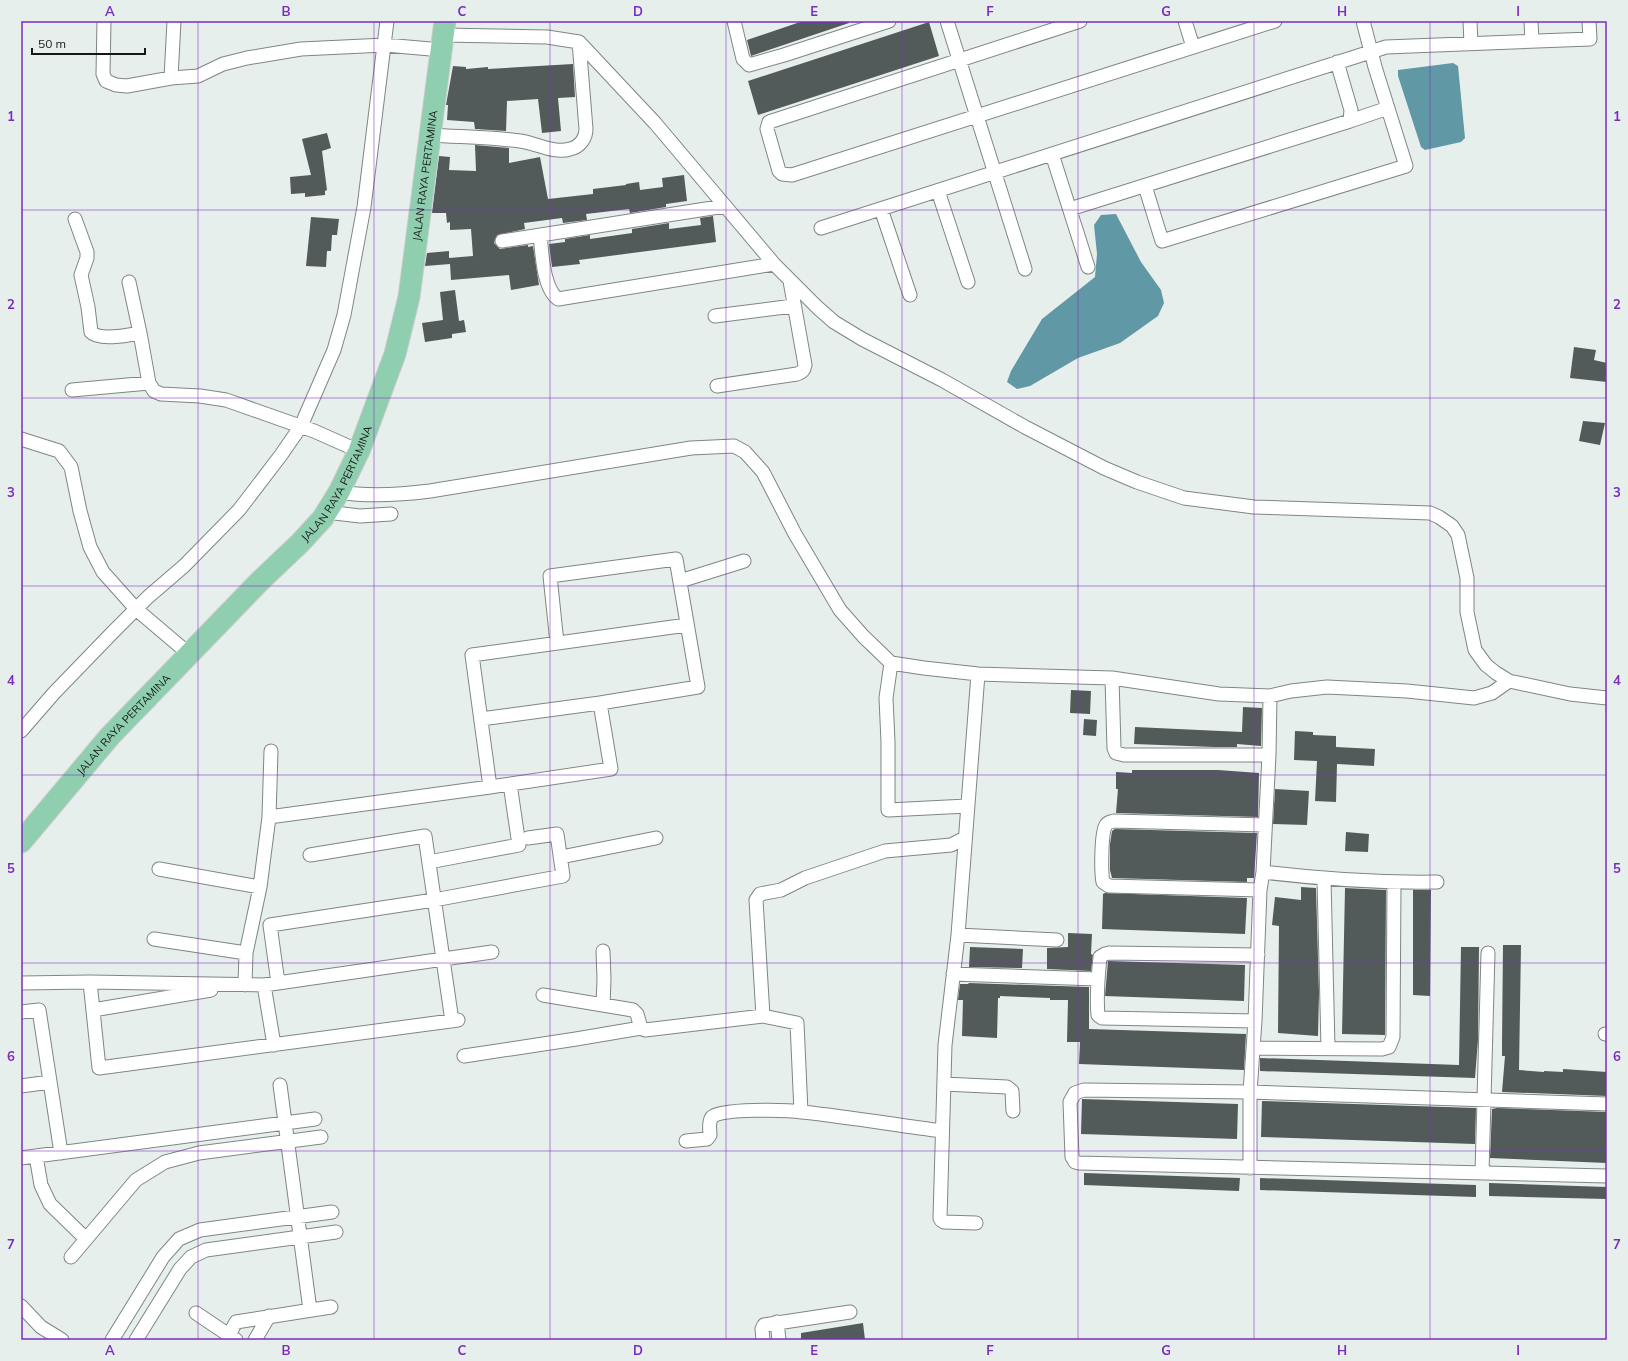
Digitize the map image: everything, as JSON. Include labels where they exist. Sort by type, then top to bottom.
[{"type":"main road","name":"JALAN RAYA PERTAMINA","points":[[21,842],[110,736],[259,582],[300,543],[326,512],[339,492],[351,446],[395,354],[403,326],[409,297],[431,135],[441,39]]},
{"type":"street","points":[[104,21],[103,74],[106,81],[116,85],[127,86],[172,78],[198,76],[223,64],[247,58],[301,49],[389,45],[441,39],[546,37],[579,42],[655,123],[774,264],[834,322],[942,380],[1025,427],[1104,468],[1137,482],[1184,498],[1254,507],[1430,513],[1439,517],[1452,526],[1458,535],[1467,578],[1467,612],[1475,650],[1486,665],[1496,673],[1509,680],[1570,694],[1607,698]]},
{"type":"street","points":[[172,78],[174,21]]},
{"type":"street","points":[[21,731],[54,693],[136,609],[184,566],[239,510],[301,426],[334,350],[344,315],[364,208],[389,45],[387,21]]},
{"type":"street","points":[[734,21],[744,59],[749,65],[889,21]]},
{"type":"street","points":[[947,21],[1025,270]]},
{"type":"street","points":[[1080,21],[769,122],[767,129],[777,165],[782,174],[792,175],[1193,47],[1255,24],[1275,21]]},
{"type":"street","points":[[1185,21],[1193,47]]},
{"type":"street","points":[[1145,186],[1162,241],[1406,166],[1370,52],[1363,21]]},
{"type":"street","points":[[1470,21],[1471,44]]},
{"type":"street","points":[[1531,21],[1532,41]]},
{"type":"street","points":[[821,228],[1386,47],[1590,39],[1590,21]]},
{"type":"street","points":[[431,135],[520,141],[555,150],[572,149],[583,140],[586,135],[579,42]]},
{"type":"street","points":[[1337,62],[1351,110],[1350,121]]},
{"type":"street","points":[[1070,209],[1388,108]]},
{"type":"street","points":[[1052,154],[1088,267]]},
{"type":"street","points":[[938,191],[968,282]]},
{"type":"street","points":[[502,241],[725,206]]},
{"type":"street","points":[[881,209],[910,295]]},
{"type":"street","points":[[75,219],[87,252],[87,258],[81,275],[88,307],[91,332],[97,335],[113,336],[140,333]]},
{"type":"street","points":[[540,235],[546,279],[554,296],[558,299],[774,264]]},
{"type":"street","points":[[717,386],[802,373],[805,365],[793,306],[790,281]]},
{"type":"street","points":[[129,282],[149,383],[154,391],[160,394],[200,396],[226,400],[301,426],[351,446]]},
{"type":"street","points":[[715,316],[793,306]]},
{"type":"street","points":[[72,390],[149,383]]},
{"type":"street","points":[[21,439],[59,451],[71,467],[80,511],[90,547],[103,572],[136,609],[189,654]]},
{"type":"street","points":[[339,492],[357,495],[394,495],[691,448],[734,446],[745,452],[763,472],[798,541],[840,610],[863,636],[891,662],[924,668],[978,674],[1112,678],[1219,694],[1270,696],[1291,691],[1327,687],[1407,691],[1474,698],[1492,693],[1509,680]]},
{"type":"street","points":[[326,512],[360,516],[391,514]]},
{"type":"street","points":[[481,719],[600,704],[698,687],[676,559],[550,576],[557,643]]},
{"type":"street","points":[[680,581],[744,561]]},
{"type":"street","points":[[490,787],[472,655],[688,625]]},
{"type":"street","points":[[891,662],[886,698],[888,742],[888,810],[968,806]]},
{"type":"street","points":[[976,1223],[941,1220],[944,1046],[958,936],[978,674]]},
{"type":"street","points":[[1112,678],[1114,748],[1116,753],[1124,756],[1269,755]]},
{"type":"street","points":[[1250,1168],[1250,1092],[1255,1021],[1260,890],[1263,872],[1269,755],[1270,696]]},
{"type":"street","points":[[268,817],[611,769],[600,704]]},
{"type":"street","points":[[245,985],[246,954],[260,887],[268,817],[271,751]]},
{"type":"street","points":[[429,862],[519,845],[510,784]]},
{"type":"street","points":[[1260,890],[1109,886],[1103,882],[1101,874],[1103,836],[1105,826],[1114,821],[1265,825]]},
{"type":"street","points":[[278,983],[270,925],[434,900],[563,876],[557,834],[528,838]]},
{"type":"street","points":[[90,982],[99,1068],[455,1021],[443,960],[425,836],[310,855]]},
{"type":"street","points":[[561,857],[656,838]]},
{"type":"street","points":[[763,1016],[757,897],[765,892],[781,890],[805,878],[885,851],[952,845],[965,838]]},
{"type":"street","points":[[159,869],[260,887]]},
{"type":"street","points":[[1263,872],[1324,879],[1394,883],[1437,882]]},
{"type":"street","points":[[1324,879],[1328,1048]]},
{"type":"street","points":[[1253,1048],[1382,1049],[1389,1047],[1392,1037],[1394,883]]},
{"type":"street","points":[[958,936],[1057,940]]},
{"type":"street","points":[[154,939],[246,954]]},
{"type":"street","points":[[603,951],[603,1005]]},
{"type":"street","points":[[21,983],[90,982],[264,985],[492,952]]},
{"type":"street","points":[[1255,1021],[1102,1018],[1098,1015],[1097,1008],[1098,979],[1100,958],[1109,953],[1258,955]]},
{"type":"street","points":[[1482,1173],[1488,953]]},
{"type":"street","points":[[953,974],[1098,979]]},
{"type":"street","points":[[93,1010],[245,985]]},
{"type":"street","points":[[264,985],[274,1045]]},
{"type":"street","points":[[543,995],[633,1010],[637,1014],[641,1028]]},
{"type":"street","points":[[21,1012],[39,1010],[61,1153]]},
{"type":"street","points":[[464,1056],[641,1028],[645,1030],[662,1029],[763,1016],[797,1023],[801,1112]]},
{"type":"street","points":[[21,1086],[50,1082]]},
{"type":"street","points":[[944,1084],[1007,1087],[1012,1092],[1013,1111]]},
{"type":"street","points":[[280,1085],[310,1310]]},
{"type":"street","points":[[1607,1104],[1250,1092],[1084,1090],[1075,1093],[1070,1102],[1072,1157],[1076,1162],[1250,1168],[1607,1176]]},
{"type":"street","points":[[686,1141],[707,1139],[710,1135],[710,1123],[712,1117],[718,1113],[730,1112],[801,1112],[942,1132]]},
{"type":"street","points":[[21,1158],[315,1118]]},
{"type":"street","points":[[71,1257],[136,1180],[165,1162],[199,1153],[321,1137]]},
{"type":"street","points":[[36,1156],[41,1185],[50,1204],[86,1239]]},
{"type":"street","points":[[112,1340],[164,1256],[179,1240],[200,1230],[332,1212]]},
{"type":"street","points":[[136,1340],[180,1269],[191,1257],[206,1250],[336,1232]]},
{"type":"street","points":[[21,1306],[41,1327],[62,1340]]},
{"type":"street","points":[[196,1313],[233,1338],[236,1322],[331,1307]]},
{"type":"street","points":[[763,1340],[762,1326],[764,1325],[850,1312]]},
{"type":"street","points":[[255,1340],[270,1316]]},
{"type":"street","points":[[777,1322],[779,1340]]},
{"type":"water","points":[[1453,63],[1458,66],[1465,138],[1461,142],[1425,150],[1421,147],[1398,76],[1398,70]]},
{"type":"water","points":[[1116,214],[1141,262],[1161,290],[1164,303],[1158,316],[1120,343],[1078,358],[1030,386],[1017,389],[1007,382],[1011,371],[1042,319],[1095,277],[1097,254],[1094,225],[1101,215]]},
{"type":"building","points":[[803,21],[848,21],[849,23],[751,56],[747,40]]},
{"type":"building","points":[[929,22],[939,56],[758,115],[748,81]]},
{"type":"building","points":[[573,64],[575,97],[558,98],[561,131],[542,133],[538,99],[507,101],[506,131],[475,129],[474,122],[447,120],[448,105],[446,105],[453,66],[466,67],[466,69],[488,67],[488,69]]},
{"type":"building","points":[[327,133],[331,148],[322,151],[327,190],[325,191],[325,195],[305,197],[305,193],[291,194],[290,177],[311,175],[302,139]]},
{"type":"building","points":[[475,145],[509,148],[509,163],[540,157],[548,199],[593,194],[593,189],[639,182],[640,190],[663,187],[662,178],[684,175],[687,201],[666,204],[666,207],[630,213],[629,209],[586,214],[587,220],[563,223],[562,218],[524,223],[525,229],[497,235],[494,243],[500,249],[528,245],[528,247],[533,246],[539,285],[511,290],[509,275],[451,280],[450,264],[425,266],[427,253],[449,251],[449,258],[473,256],[471,229],[450,230],[450,222],[447,223],[446,213],[432,213],[439,156],[450,157],[449,170],[476,171]]},
{"type":"building","points":[[713,216],[716,242],[579,260],[580,264],[552,267],[549,244],[565,242],[565,239],[590,235],[590,239],[632,233],[632,229],[669,223],[669,229],[701,225],[700,218]]},
{"type":"building","points":[[311,217],[339,219],[337,235],[332,235],[331,251],[327,251],[326,267],[306,266]]},
{"type":"building","points":[[455,290],[459,321],[464,320],[466,332],[452,334],[452,338],[425,342],[422,323],[443,320],[440,292]]},
{"type":"building","points":[[1574,347],[1596,350],[1594,360],[1607,363],[1607,382],[1570,378]]},
{"type":"building","points":[[1583,421],[1605,423],[1600,445],[1579,441]]},
{"type":"building","points":[[1071,690],[1091,691],[1090,714],[1070,713]]},
{"type":"building","points":[[1243,707],[1262,708],[1261,746],[1237,744],[1237,747],[1214,747],[1134,744],[1135,727],[1242,732]]},
{"type":"building","points":[[1084,719],[1097,720],[1096,736],[1083,735]]},
{"type":"building","points":[[1295,731],[1313,732],[1313,735],[1336,736],[1336,747],[1375,749],[1374,766],[1337,764],[1336,802],[1315,801],[1317,761],[1294,760]]},
{"type":"building","points":[[1132,770],[1218,770],[1259,773],[1258,817],[1116,813],[1118,789],[1116,789],[1116,772],[1132,773]]},
{"type":"building","points":[[1275,789],[1309,791],[1307,825],[1273,824]]},
{"type":"building","points":[[1115,829],[1257,833],[1254,878],[1247,878],[1247,882],[1112,878],[1110,870],[1110,844],[1112,831]]},
{"type":"building","points":[[1346,832],[1369,834],[1368,852],[1345,851]]},
{"type":"building","points":[[1301,887],[1316,888],[1319,993],[1318,1036],[1278,1033],[1279,926],[1272,925],[1275,897],[1301,900]]},
{"type":"building","points":[[1345,888],[1386,890],[1385,1035],[1342,1034]]},
{"type":"building","points":[[1413,890],[1431,890],[1430,996],[1413,995]]},
{"type":"building","points":[[1103,894],[1247,898],[1245,934],[1102,929]]},
{"type":"building","points":[[1068,933],[1092,934],[1091,954],[1093,955],[1091,971],[1047,969],[1047,948],[1068,947]]},
{"type":"building","points":[[1503,945],[1521,945],[1519,1070],[1563,1072],[1563,1069],[1607,1072],[1607,1096],[1502,1092],[1505,1056],[1502,1056]]},
{"type":"building","points":[[970,947],[1023,949],[1022,968],[969,967]]},
{"type":"building","points":[[1461,947],[1479,947],[1478,1040],[1475,1078],[1260,1071],[1260,1058],[1459,1065]]},
{"type":"building","points":[[1108,961],[1245,965],[1244,1001],[1105,996]]},
{"type":"building","points":[[969,983],[1089,987],[1089,1029],[1246,1034],[1244,1070],[1079,1064],[1080,1042],[1067,1042],[1068,1000],[1000,996],[1000,998],[998,998],[997,1038],[962,1036],[963,1000],[958,1000],[960,984]]},
{"type":"building","points":[[1082,1099],[1238,1104],[1237,1139],[1081,1134]]},
{"type":"building","points":[[1262,1101],[1476,1108],[1475,1144],[1261,1137]]},
{"type":"building","points":[[1492,1109],[1607,1112],[1607,1163],[1490,1158]]},
{"type":"building","points":[[1084,1173],[1240,1178],[1239,1191],[1084,1185]]},
{"type":"building","points":[[1260,1178],[1476,1185],[1476,1197],[1260,1190]]},
{"type":"building","points":[[1489,1183],[1607,1187],[1607,1199],[1489,1196]]},
{"type":"building","points":[[863,1323],[865,1340],[801,1340],[801,1333]]}]
